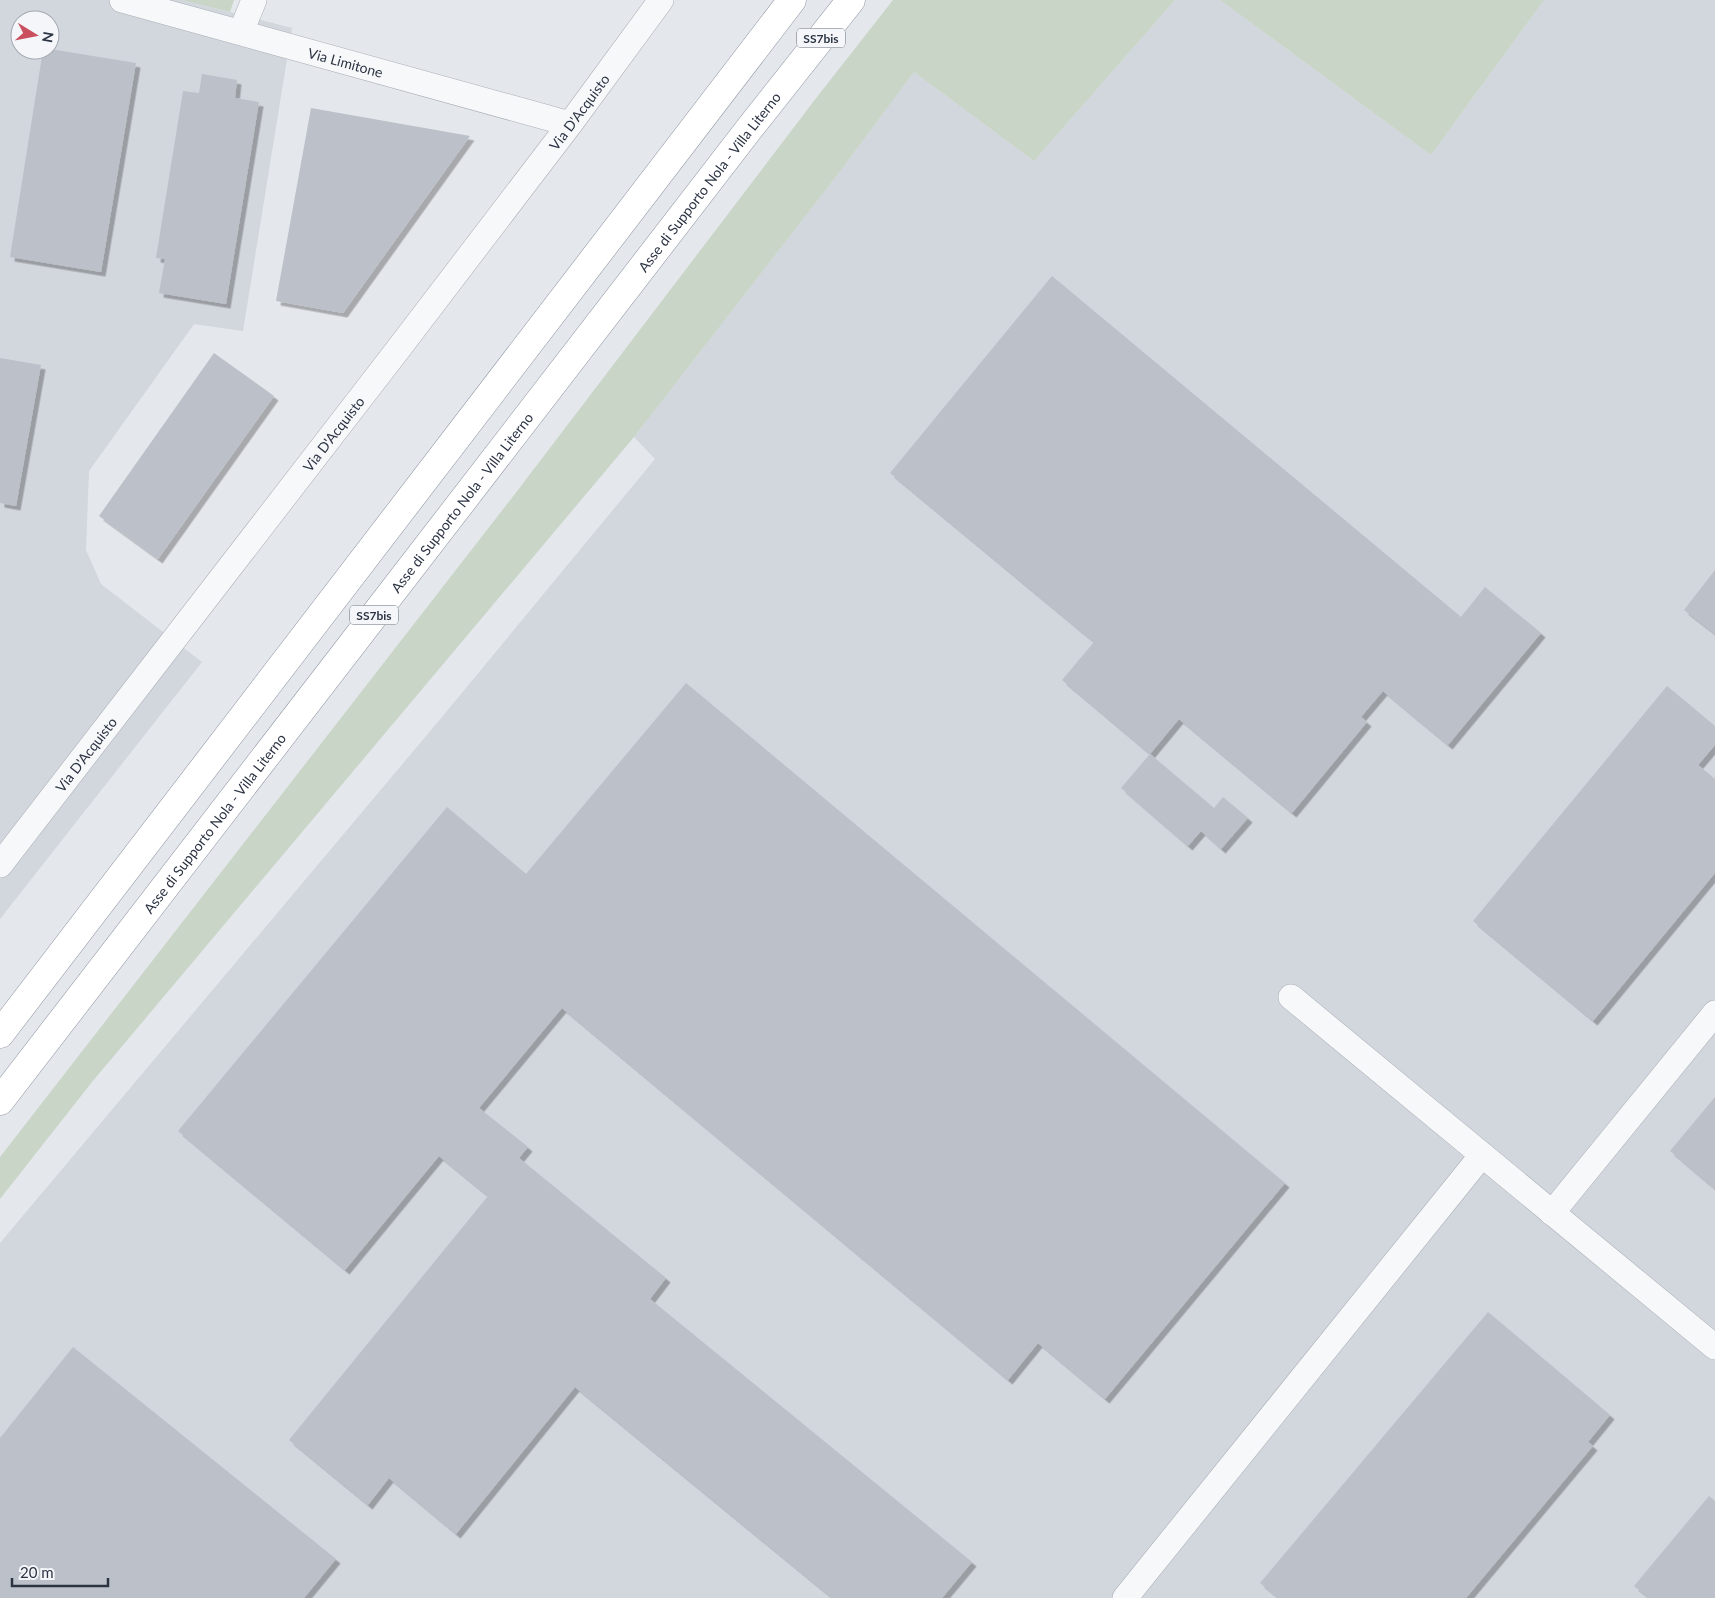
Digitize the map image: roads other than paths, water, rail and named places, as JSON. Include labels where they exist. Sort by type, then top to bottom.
[{"type":"highway","name":"SS7bis","points":[[0,1034],[792,0]]},
{"type":"highway","name":"Asse di Supporto Nola - Villa Literno","points":[[0,1101],[749,129],[851,0]]},
{"type":"street","name":"Via Limitone","points":[[122,0],[570,124]]},
{"type":"street","points":[[241,32],[254,0]]},
{"type":"street","name":"Via D'Acquisto","points":[[0,864],[570,124],[661,0]]},
{"type":"street","points":[[1291,997],[1715,1347]]},
{"type":"street","points":[[1552,1213],[1715,1012]]},
{"type":"street","points":[[1125,1598],[1482,1155]]}]
